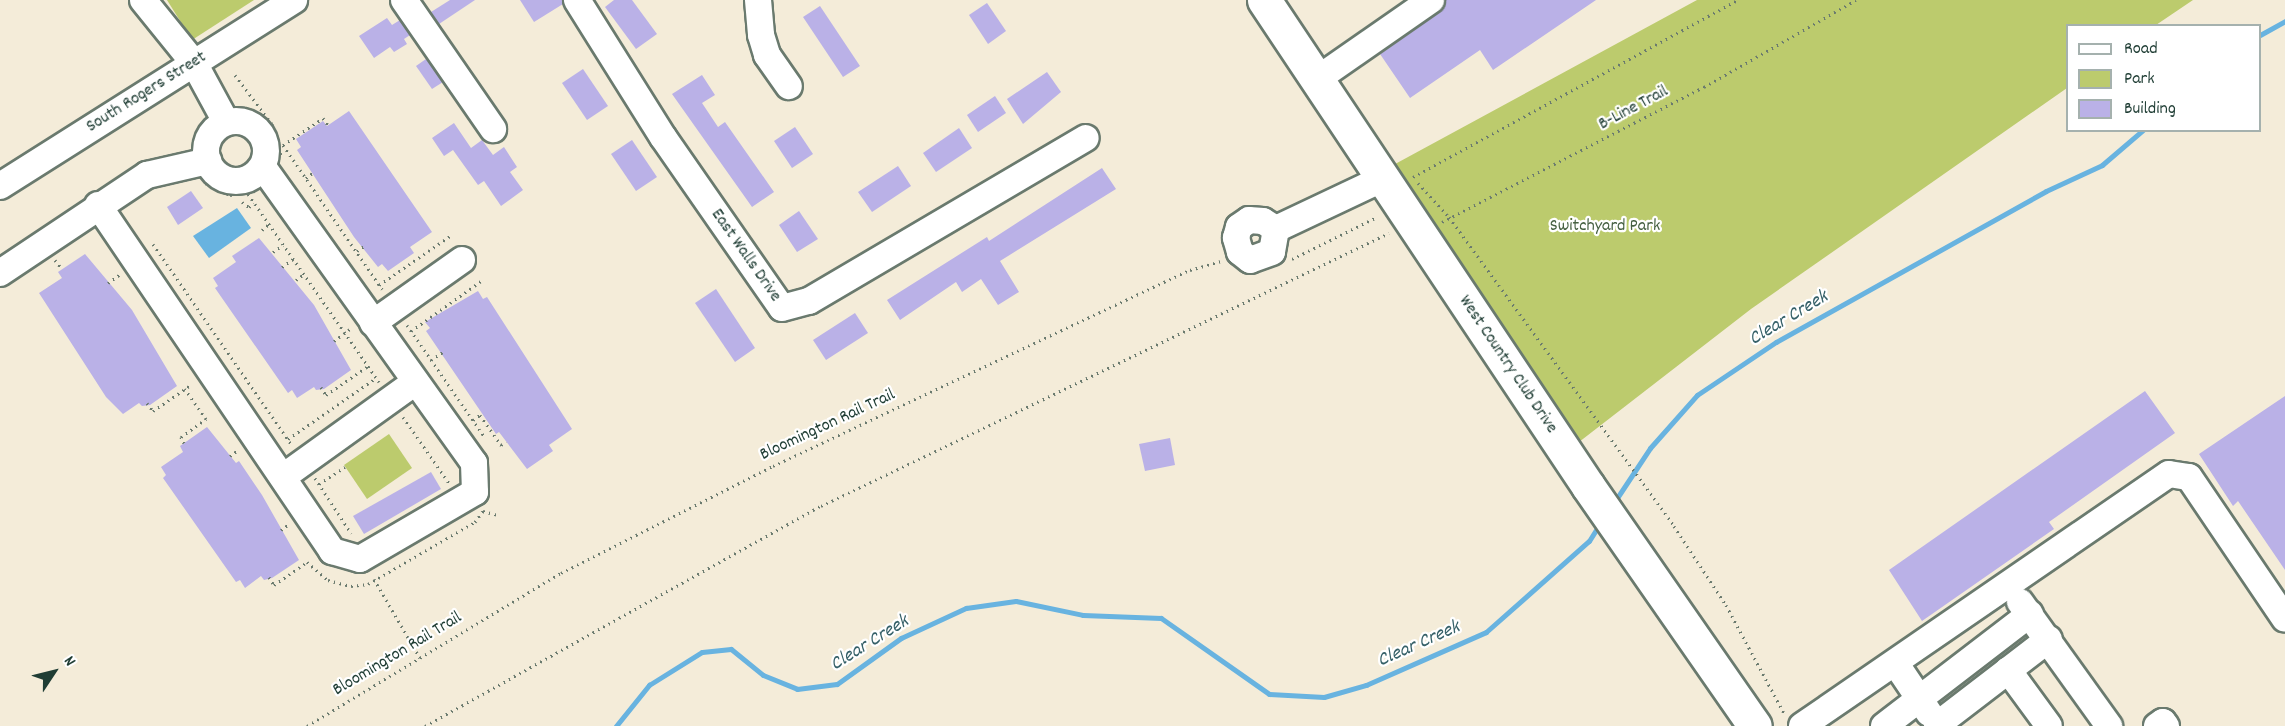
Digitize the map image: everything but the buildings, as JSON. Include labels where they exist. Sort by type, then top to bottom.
[{"type":"main road","name":"West Country Club Drive","points":[[1264,0],[1316,80],[1400,175],[1402,223],[1755,726]]},
{"type":"street","points":[[143,0],[194,63],[226,122]]},
{"type":"street","name":"South Rogers Street","points":[[0,186],[294,0]]},
{"type":"street","points":[[404,0],[493,129]]},
{"type":"street","name":"East Walls Drive","points":[[577,0],[670,147],[782,308],[809,301],[1086,138]]},
{"type":"street","points":[[758,0],[760,34],[767,55],[789,86]]},
{"type":"street","points":[[1316,80],[1431,0]]},
{"type":"street","points":[[98,205],[332,551],[360,559],[475,492],[474,463],[415,382],[366,323],[268,172],[267,146],[256,128],[237,121],[226,122],[212,134],[204,169]]},
{"type":"street","points":[[0,273],[98,205],[147,175],[204,169],[236,182],[268,172]]},
{"type":"street","points":[[1276,229],[1400,175]]},
{"type":"street","points":[[366,323],[462,260]]},
{"type":"street","points":[[283,477],[415,382]]},
{"type":"street","points":[[1794,722],[1896,664],[2169,474],[2189,477],[2285,619]]},
{"type":"street","points":[[2007,587],[2049,639],[2109,726]]},
{"type":"street","points":[[1884,726],[2030,614]]},
{"type":"street","points":[[1896,664],[1938,725],[2049,639]]},
{"type":"street","points":[[2008,670],[2049,726]]},
{"type":"street","points":[[2157,726],[2163,722],[2166,726]]},
{"type":"path","points":[[1738,0],[1400,175],[1449,217],[1614,440],[1726,605],[1794,722]]},
{"type":"path","name":"B-Line Trail","points":[[1402,223],[1449,217],[1704,87],[1856,0]]},
{"type":"path","points":[[236,75],[272,124],[282,145],[384,292]]},
{"type":"path","points":[[248,194],[268,172],[282,145],[323,118],[328,126]]},
{"type":"path","points":[[204,169],[222,192],[248,194]]},
{"type":"path","points":[[306,178],[315,171]]},
{"type":"path","points":[[248,194],[381,385]]},
{"type":"path","points":[[242,202],[249,207],[254,203]]},
{"type":"path","points":[[1288,261],[1402,223]]},
{"type":"path","points":[[425,726],[821,506],[1358,249],[1388,234],[1402,223]]},
{"type":"path","points":[[262,230],[269,224]]},
{"type":"path","points":[[147,235],[293,446]]},
{"type":"path","points":[[379,285],[450,236]]},
{"type":"path","points":[[273,252],[283,245]]},
{"type":"path","points":[[357,251],[366,245]]},
{"type":"path","points":[[282,267],[293,259]]},
{"type":"path","name":"Bloomington Rail Trail","points":[[307,726],[561,573],[763,471],[1190,270],[1226,260]]},
{"type":"path","points":[[108,283],[125,272]]},
{"type":"path","points":[[296,280],[304,274]]},
{"type":"path","points":[[411,331],[481,281]]},
{"type":"path","points":[[401,317],[490,445]]},
{"type":"path","points":[[333,341],[366,323]]},
{"type":"path","points":[[431,360],[443,352]]},
{"type":"path","points":[[321,387],[326,395],[368,366]]},
{"type":"path","points":[[288,439],[376,378]]},
{"type":"path","points":[[147,403],[153,411],[197,381]]},
{"type":"path","points":[[184,443],[181,437],[207,419],[185,389]]},
{"type":"path","points":[[155,401],[159,407]]},
{"type":"path","points":[[398,410],[454,490]]},
{"type":"path","points":[[473,420],[480,415],[501,446],[506,442]]},
{"type":"path","points":[[319,484],[345,467]]},
{"type":"path","points":[[311,472],[346,523],[356,545]]},
{"type":"path","points":[[371,573],[420,658]]},
{"type":"green space","points":[[167,0],[254,0],[192,40]]},
{"type":"green space","name":"Switchyard Park","points":[[1697,0],[2193,0],[2157,24],[2066,24],[2066,89],[1751,309],[1570,449],[1373,176]]},
{"type":"green space","points":[[389,434],[412,468],[367,499],[344,465]]},
{"type":"water","points":[[237,208],[251,228],[209,258],[193,236]]},
{"type":"waterway","name":"Clear Creek","points":[[2261,34],[2285,21]]},
{"type":"waterway","name":"Clear Creek","points":[[1613,504],[1650,448],[1697,395],[1776,342],[2046,191],[2102,165],[2141,132]]},
{"type":"waterway","name":"Clear Creek","points":[[616,726],[649,685],[702,652],[731,649],[763,675],[797,689],[837,684],[901,638],[966,608],[1016,601],[1083,615],[1161,618],[1269,694],[1324,697],[1366,685],[1486,632],[1589,541],[1601,522]]}]
